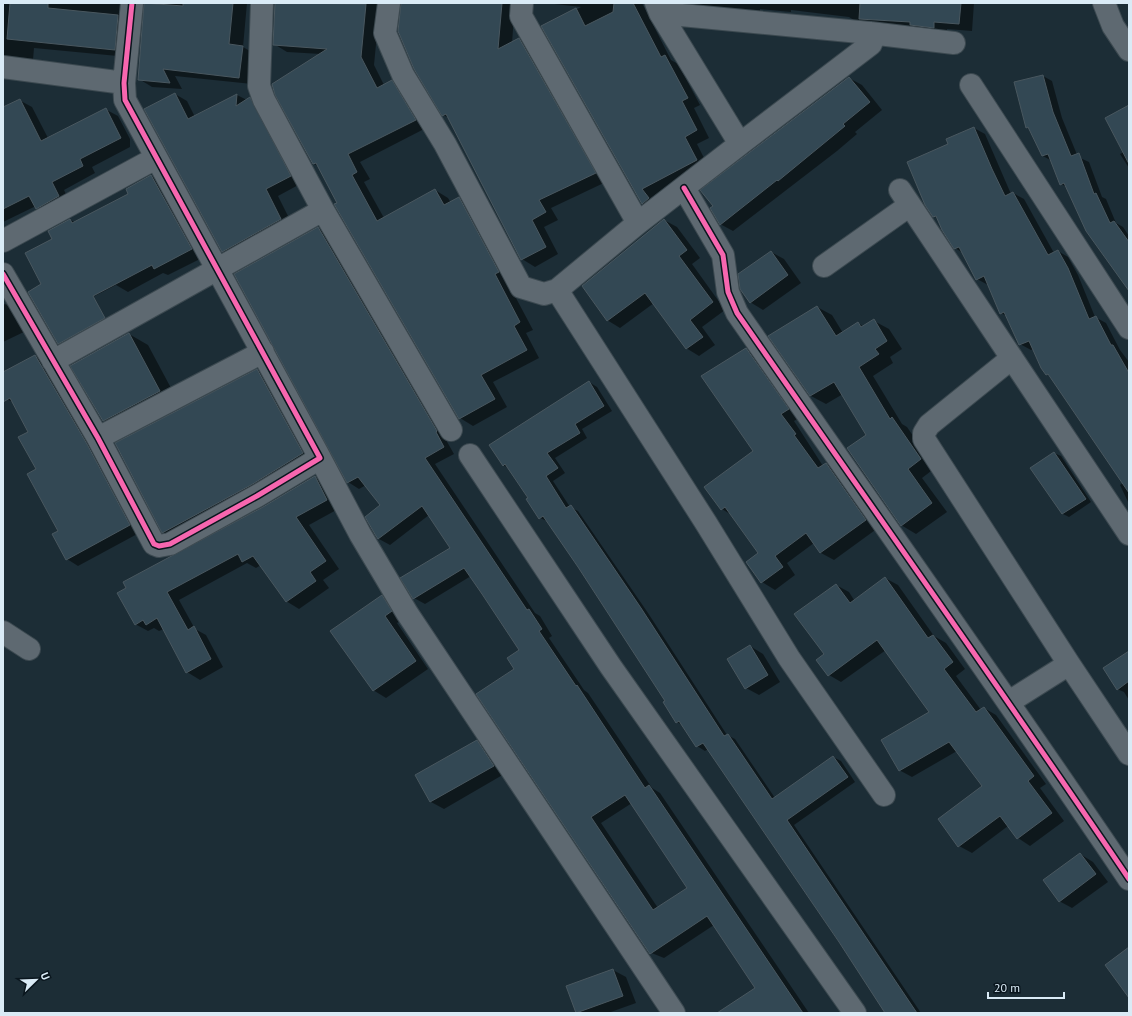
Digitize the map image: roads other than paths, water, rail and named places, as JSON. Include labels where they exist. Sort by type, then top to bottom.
[{"type":"street","points":[[132,3],[124,83],[125,100],[156,158],[263,352],[360,534],[407,613],[674,1013]]},
{"type":"street","points":[[262,3],[259,86],[264,100],[323,210],[451,430]]},
{"type":"street","points":[[389,3],[386,34],[403,75],[445,144],[521,287],[544,294],[557,290],[638,223],[871,44],[873,36],[870,33]]},
{"type":"street","points":[[522,3],[521,16],[638,223]]},
{"type":"street","points":[[1104,3],[1113,26],[1129,50]]},
{"type":"street","points":[[658,8],[954,43]]},
{"type":"street","points":[[658,8],[740,144]]},
{"type":"street","points":[[3,67],[124,83]]},
{"type":"street","points":[[971,85],[1129,328]]},
{"type":"street","points":[[3,241],[156,158]]},
{"type":"street","points":[[684,188],[723,255],[728,292],[737,313],[847,474],[1009,702],[1129,879]]},
{"type":"street","points":[[824,266],[905,198],[1129,534]]},
{"type":"street","points":[[53,361],[323,210]]},
{"type":"street","points":[[3,274],[98,438],[154,544],[159,546],[170,544],[320,458]]},
{"type":"street","points":[[557,290],[706,523],[789,658],[884,795]]},
{"type":"street","points":[[98,438],[263,352]]},
{"type":"street","points":[[1012,358],[929,425],[924,433],[924,439],[1129,754]]},
{"type":"street","points":[[470,455],[611,666],[855,1013]]},
{"type":"street","points":[[3,632],[29,649]]},
{"type":"street","points":[[1009,702],[1069,664]]}]
